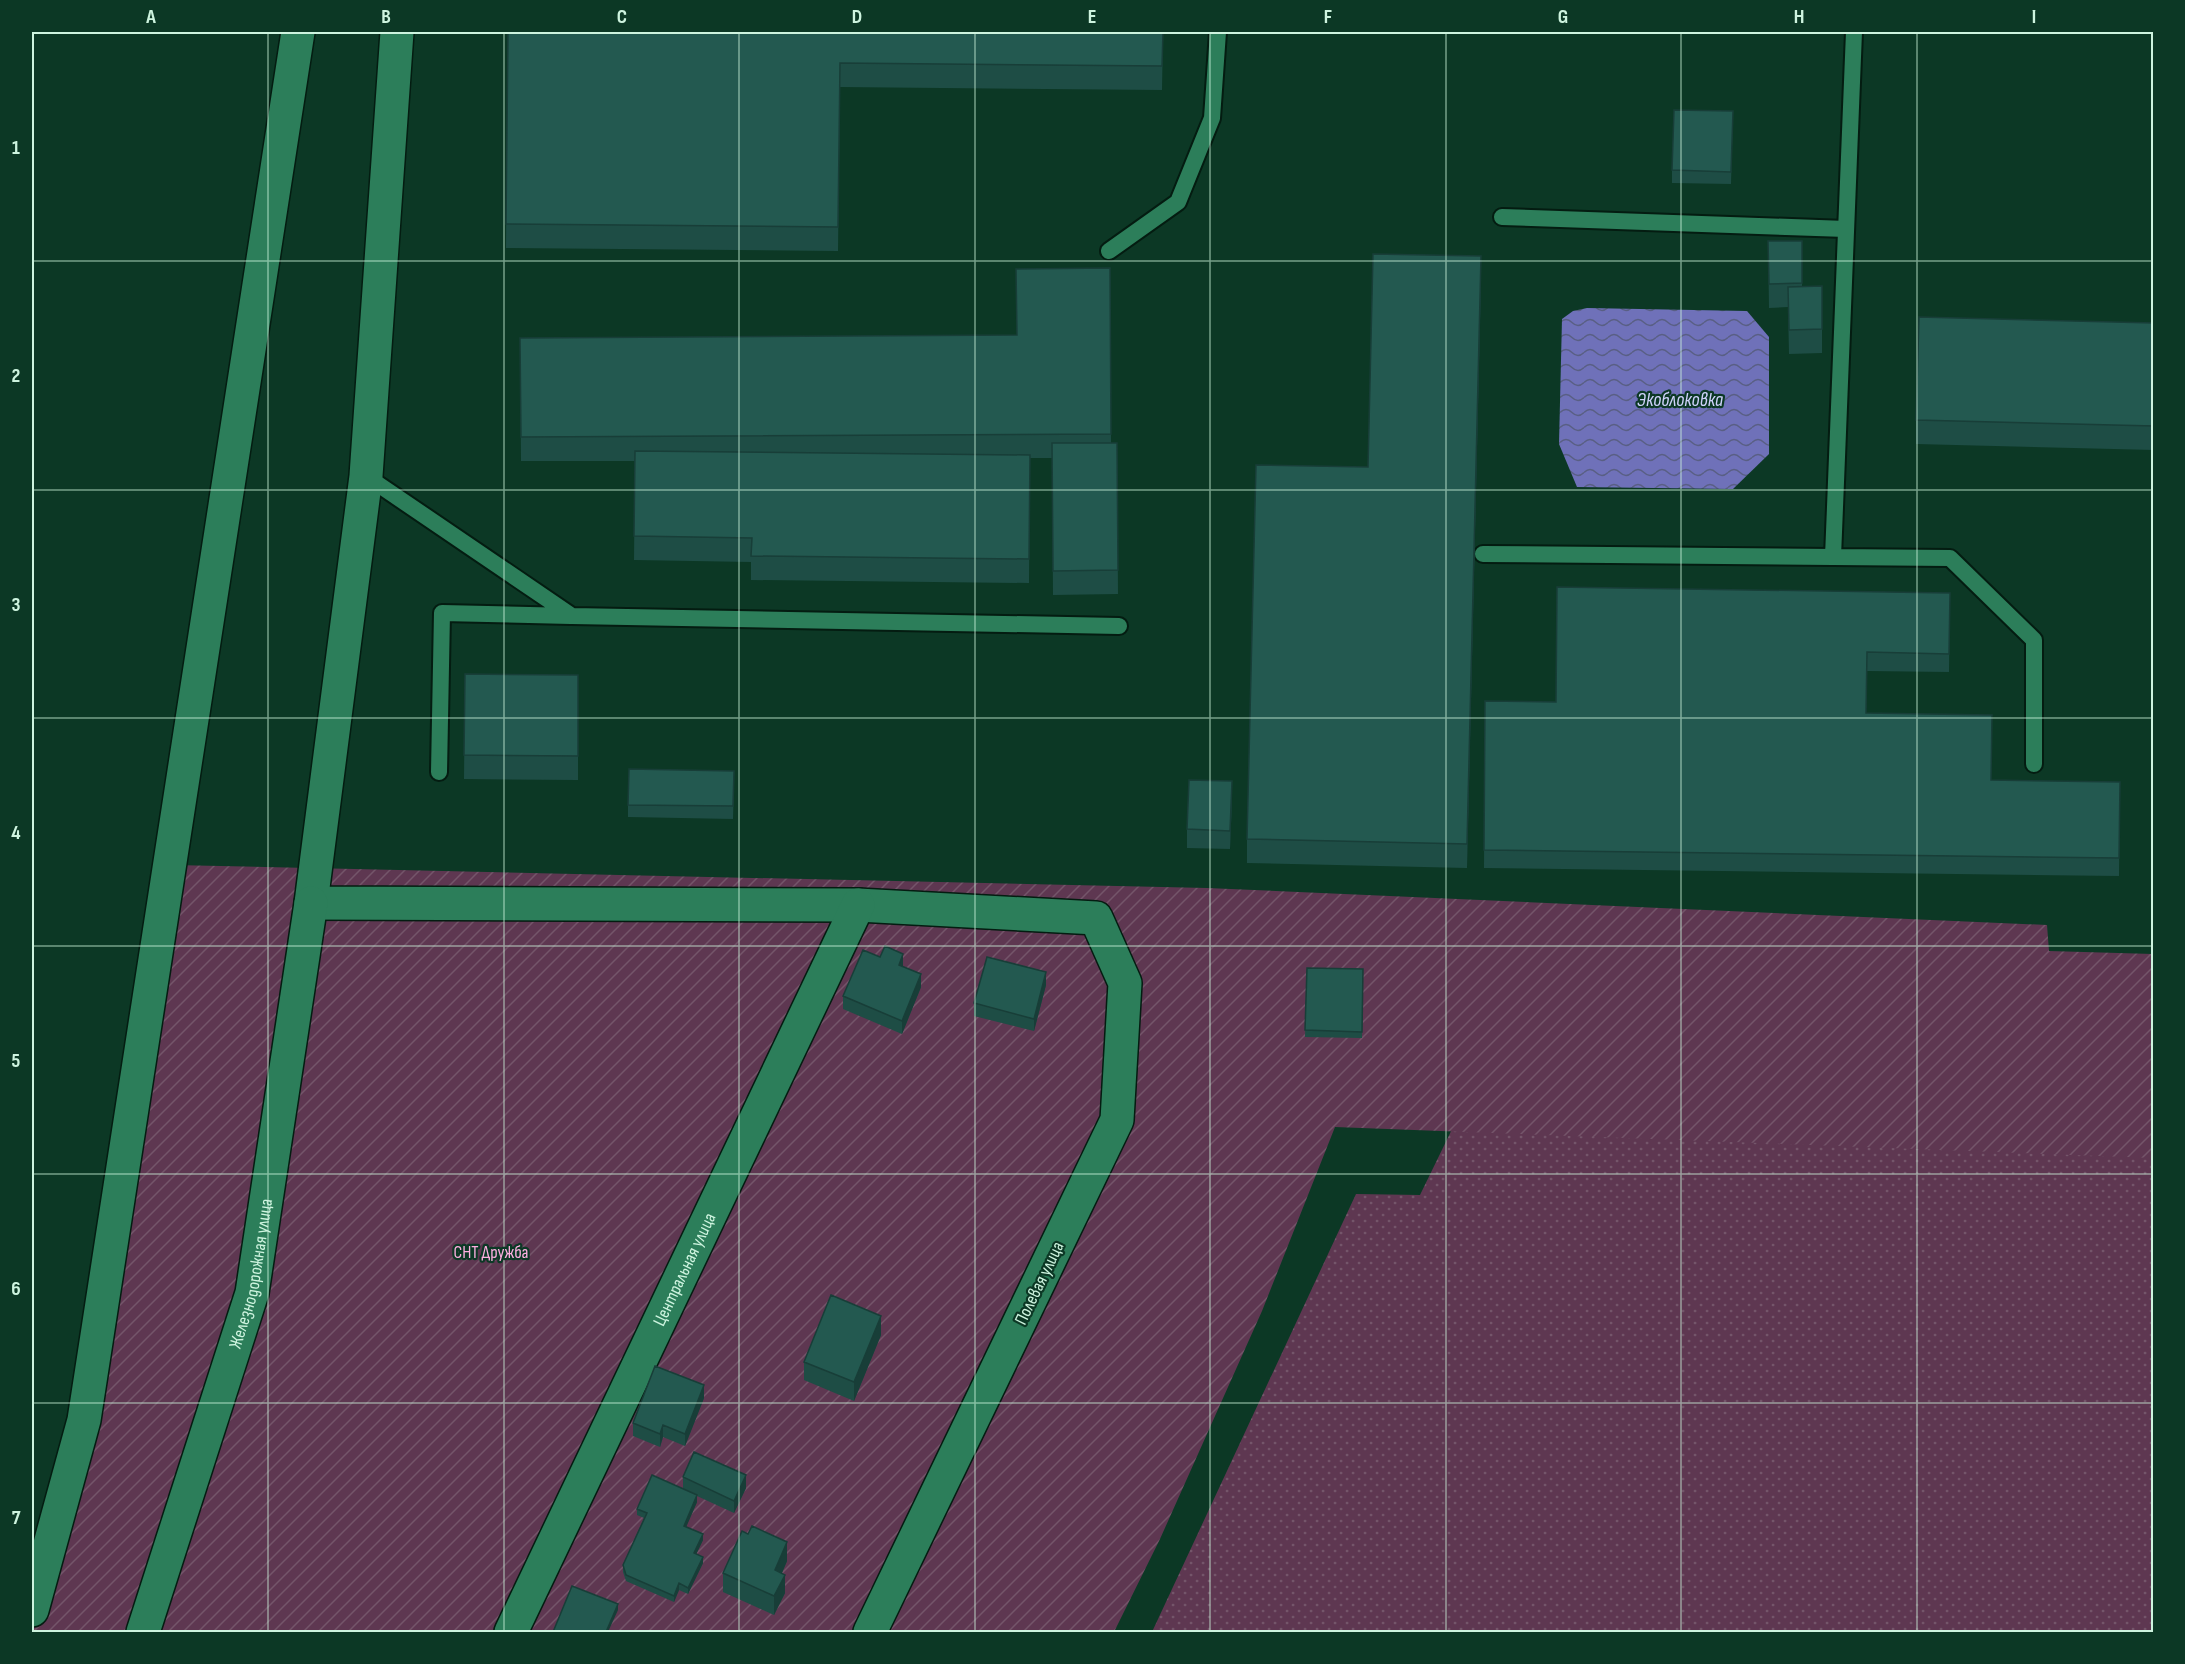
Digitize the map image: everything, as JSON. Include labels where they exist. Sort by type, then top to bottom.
[{"type":"street","points":[[32,1610],[84,1420],[298,32]]},
{"type":"street","name":"Железнодорожная улица","points":[[143,1632],[252,1293],[311,903],[366,476],[397,32]]},
{"type":"street","points":[[311,903],[858,905]]},
{"type":"street","name":"Полевая улица","points":[[858,905],[1096,918],[1125,983],[1117,1120],[870,1632]]},
{"type":"street","name":"Центральная улица","points":[[511,1632],[858,905]]},
{"type":"lane","points":[[1109,251],[1178,202],[1212,118],[1218,32]]},
{"type":"lane","points":[[1833,557],[1854,32]]},
{"type":"lane","points":[[1502,217],[1846,229]]},
{"type":"lane","points":[[366,476],[572,616]]},
{"type":"lane","points":[[1483,554],[1950,558],[2034,640],[2034,764]]},
{"type":"lane","points":[[439,772],[442,613],[1119,626]]},
{"type":"green space","name":"СНТ Дружба","points":[[173,865],[1207,888],[2047,925],[2049,951],[2153,954],[2153,1158],[1335,1127],[1262,1311],[1160,1539],[1114,1632],[32,1632],[32,1554],[84,1364]]},
{"type":"green space","points":[[1456,1121],[2153,1128],[2153,1632],[1152,1632],[1356,1194],[1420,1195]]},
{"type":"water","name":"Экоблоковка","points":[[1587,308],[1747,311],[1769,337],[1769,454],[1733,489],[1577,487],[1559,444],[1562,319],[1573,311]]},
{"type":"building","points":[[508,32],[1163,32],[1162,66],[840,63],[838,227],[506,224]]},
{"type":"building","points":[[1674,110],[1733,111],[1731,172],[1672,170]]},
{"type":"building","points":[[1768,241],[1802,241],[1802,283],[1769,284]]},
{"type":"building","points":[[1373,254],[1481,256],[1467,844],[1247,839],[1256,465],[1368,467]]},
{"type":"building","points":[[1110,268],[1111,434],[521,437],[520,338],[1017,335],[1016,269]]},
{"type":"building","points":[[1822,286],[1822,329],[1789,330],[1788,287]]},
{"type":"building","points":[[1919,317],[2154,323],[2154,426],[1916,420]]},
{"type":"building","points":[[1052,443],[1117,443],[1118,570],[1053,571]]},
{"type":"building","points":[[635,451],[1030,455],[1029,559],[751,556],[752,538],[634,536]]},
{"type":"building","points":[[1557,587],[1950,593],[1949,654],[1867,652],[1866,713],[1992,715],[1991,780],[2120,782],[2119,858],[1484,850],[1485,701],[1556,702]]},
{"type":"building","points":[[465,674],[578,675],[578,756],[464,755]]},
{"type":"building","points":[[629,769],[734,771],[733,806],[628,805]]},
{"type":"building","points":[[1189,780],[1232,781],[1230,831],[1187,829]]},
{"type":"building","points":[[885,946],[903,954],[899,965],[921,974],[902,1021],[843,996],[863,950],[880,957]]},
{"type":"building","points":[[987,957],[1046,972],[1034,1019],[974,1003]]},
{"type":"building","points":[[1307,968],[1363,969],[1362,1032],[1305,1030]]},
{"type":"building","points":[[831,1295],[881,1316],[854,1382],[804,1362]]},
{"type":"building","points":[[655,1366],[704,1385],[685,1434],[663,1425],[660,1434],[633,1423]]},
{"type":"building","points":[[694,1452],[746,1475],[734,1501],[683,1477]]},
{"type":"building","points":[[652,1475],[697,1495],[684,1526],[703,1534],[694,1553],[703,1557],[688,1588],[679,1583],[674,1596],[626,1575],[623,1565],[647,1513],[637,1509]]},
{"type":"building","points":[[752,1526],[787,1542],[775,1570],[785,1575],[774,1596],[723,1573],[742,1531],[748,1534]]},
{"type":"building","points":[[572,1586],[618,1604],[606,1632],[553,1632]]}]
